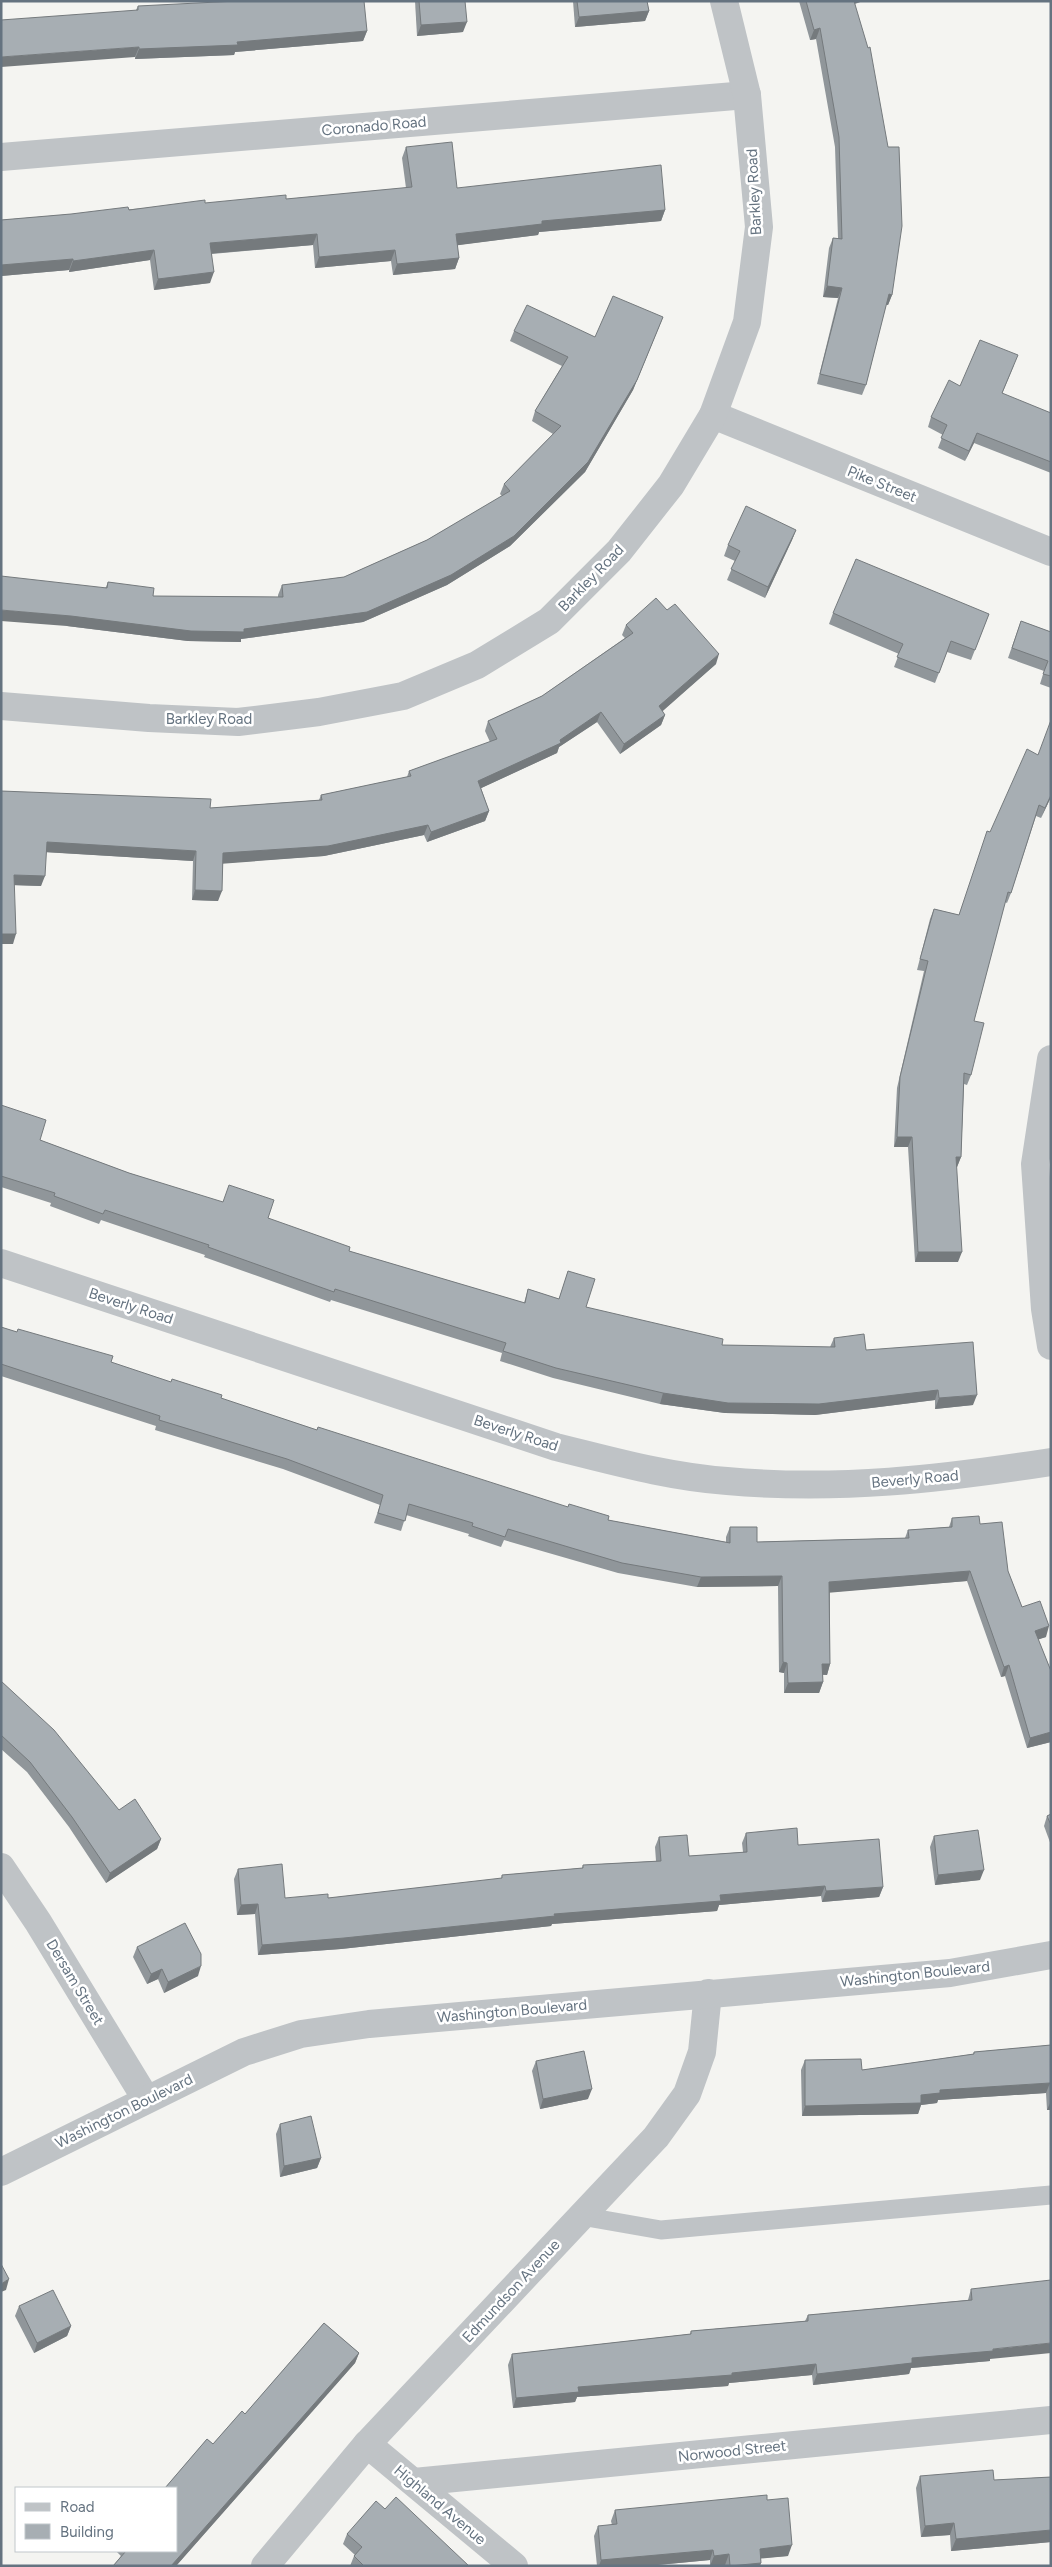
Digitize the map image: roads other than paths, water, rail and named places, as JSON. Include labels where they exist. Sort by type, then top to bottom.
[{"type":"street","name":"Barkley Road","points":[[1,706],[149,718],[238,722],[319,712],[403,696],[477,664],[549,621],[619,551],[671,485],[713,415],[747,322],[759,227],[747,95],[724,1]]},
{"type":"street","name":"Coronado Road","points":[[1,157],[747,95]]},
{"type":"street","name":"Pike Street","points":[[713,415],[1051,552]]},
{"type":"street","points":[[1051,1059],[1035,1164],[1045,1309],[1051,1346]]},
{"type":"street","name":"Beverly Road","points":[[1,1263],[556,1447],[646,1470],[726,1482],[825,1486],[946,1478],[1051,1462]]},
{"type":"street","name":"Dersam Street","points":[[1,1867],[38,1922],[146,2099]]},
{"type":"street","name":"Washington Boulevard","points":[[1,2172],[244,2052],[301,2034],[369,2024],[950,1973],[1051,1955]]},
{"type":"street","name":"Edmundson Avenue","points":[[265,2566],[367,2444],[656,2137],[687,2094],[702,2052],[708,1993]]},
{"type":"street","name":"Norwood Street","points":[[414,2482],[1051,2420]]},
{"type":"street","name":"Highland Avenue","points":[[367,2444],[514,2566]]},
{"type":"lane","points":[[581,2216],[661,2230],[1051,2195]]}]
